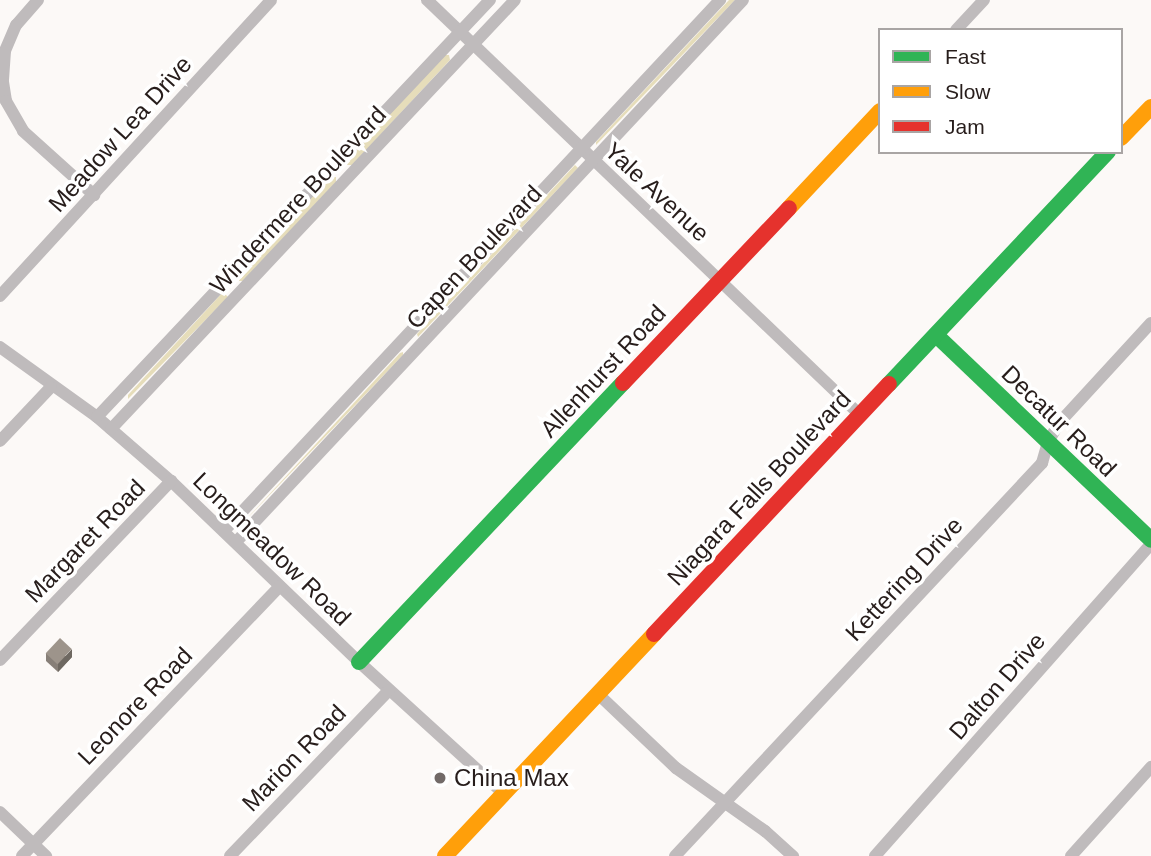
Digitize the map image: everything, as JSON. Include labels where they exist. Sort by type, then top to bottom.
[{"type":"street","points":[[38,0],[16,25],[5,51],[3,82],[6,101],[23,131],[93,195]]},
{"type":"street","name":"Meadow Lea Drive","points":[[0,296],[271,0]]},
{"type":"street","name":"Yale Avenue","points":[[427,0],[859,414]]},
{"type":"street","name":"Windermere Boulevard","points":[[97,417],[490,0]]},
{"type":"street","name":"Windermere Boulevard","points":[[111,429],[515,0]]},
{"type":"street","name":"Capen Boulevard","points":[[223,531],[720,0]]},
{"type":"street","name":"Capen Boulevard","points":[[236,542],[743,0]]},
{"type":"street","points":[[958,28],[984,0]]},
{"type":"street","points":[[1123,136],[1151,107]]},
{"type":"street","name":"Allenhurst Road","points":[[359,662],[878,113]]},
{"type":"street","name":"Niagara Falls Boulevard","points":[[445,856],[1106,154]]},
{"type":"street","name":"Kettering Drive","points":[[675,856],[1042,463],[1048,442],[1059,423],[1151,323]]},
{"type":"street","name":"Decatur Road","points":[[936,335],[1151,542]]},
{"type":"street","name":"Longmeadow Road","points":[[0,347],[51,387],[97,417],[171,481],[359,662],[504,794]]},
{"type":"street","points":[[0,441],[51,387]]},
{"type":"street","name":"Margaret Road","points":[[0,660],[171,481]]},
{"type":"street","name":"Dalton Drive","points":[[875,856],[1151,542]]},
{"type":"street","name":"Leonore Road","points":[[22,856],[279,586]]},
{"type":"street","name":"Marion Road","points":[[230,856],[389,690]]},
{"type":"street","points":[[598,694],[676,768],[765,831],[793,856]]},
{"type":"street","points":[[1071,856],[1151,767]]},
{"type":"street","points":[[0,812],[46,856]]},
{"type":"shaded area","points":[[729,0],[735,0],[596,145],[596,142]]},
{"type":"shaded area","points":[[445,55],[449,55],[450,60],[352,165],[347,165],[346,160]]},
{"type":"shaded area","points":[[575,165],[578,168],[418,337],[417,334]]},
{"type":"shaded area","points":[[331,177],[336,177],[336,182],[243,281],[239,281],[238,276]]},
{"type":"shaded area","points":[[223,292],[228,297],[128,399],[128,395]]},
{"type":"shaded area","points":[[403,352],[403,355],[241,525],[400,353]]},
{"type":"building","points":[[60,638],[72,649],[57,664],[46,653]]},
{"type":"traffic: fast","points":[[889,384],[1106,154]]},
{"type":"traffic: fast","points":[[936,335],[1151,540]]},
{"type":"traffic: fast","points":[[359,662],[623,383]]},
{"type":"traffic: slow","points":[[1123,136],[1151,107]]},
{"type":"traffic: slow","points":[[789,208],[878,113]]},
{"type":"traffic: slow","points":[[445,856],[654,634]]},
{"type":"traffic: jam","points":[[623,383],[789,208]]},
{"type":"traffic: jam","points":[[654,634],[889,384]]},
{"type":"place","name":"China Max","points":[[440,778]]}]
